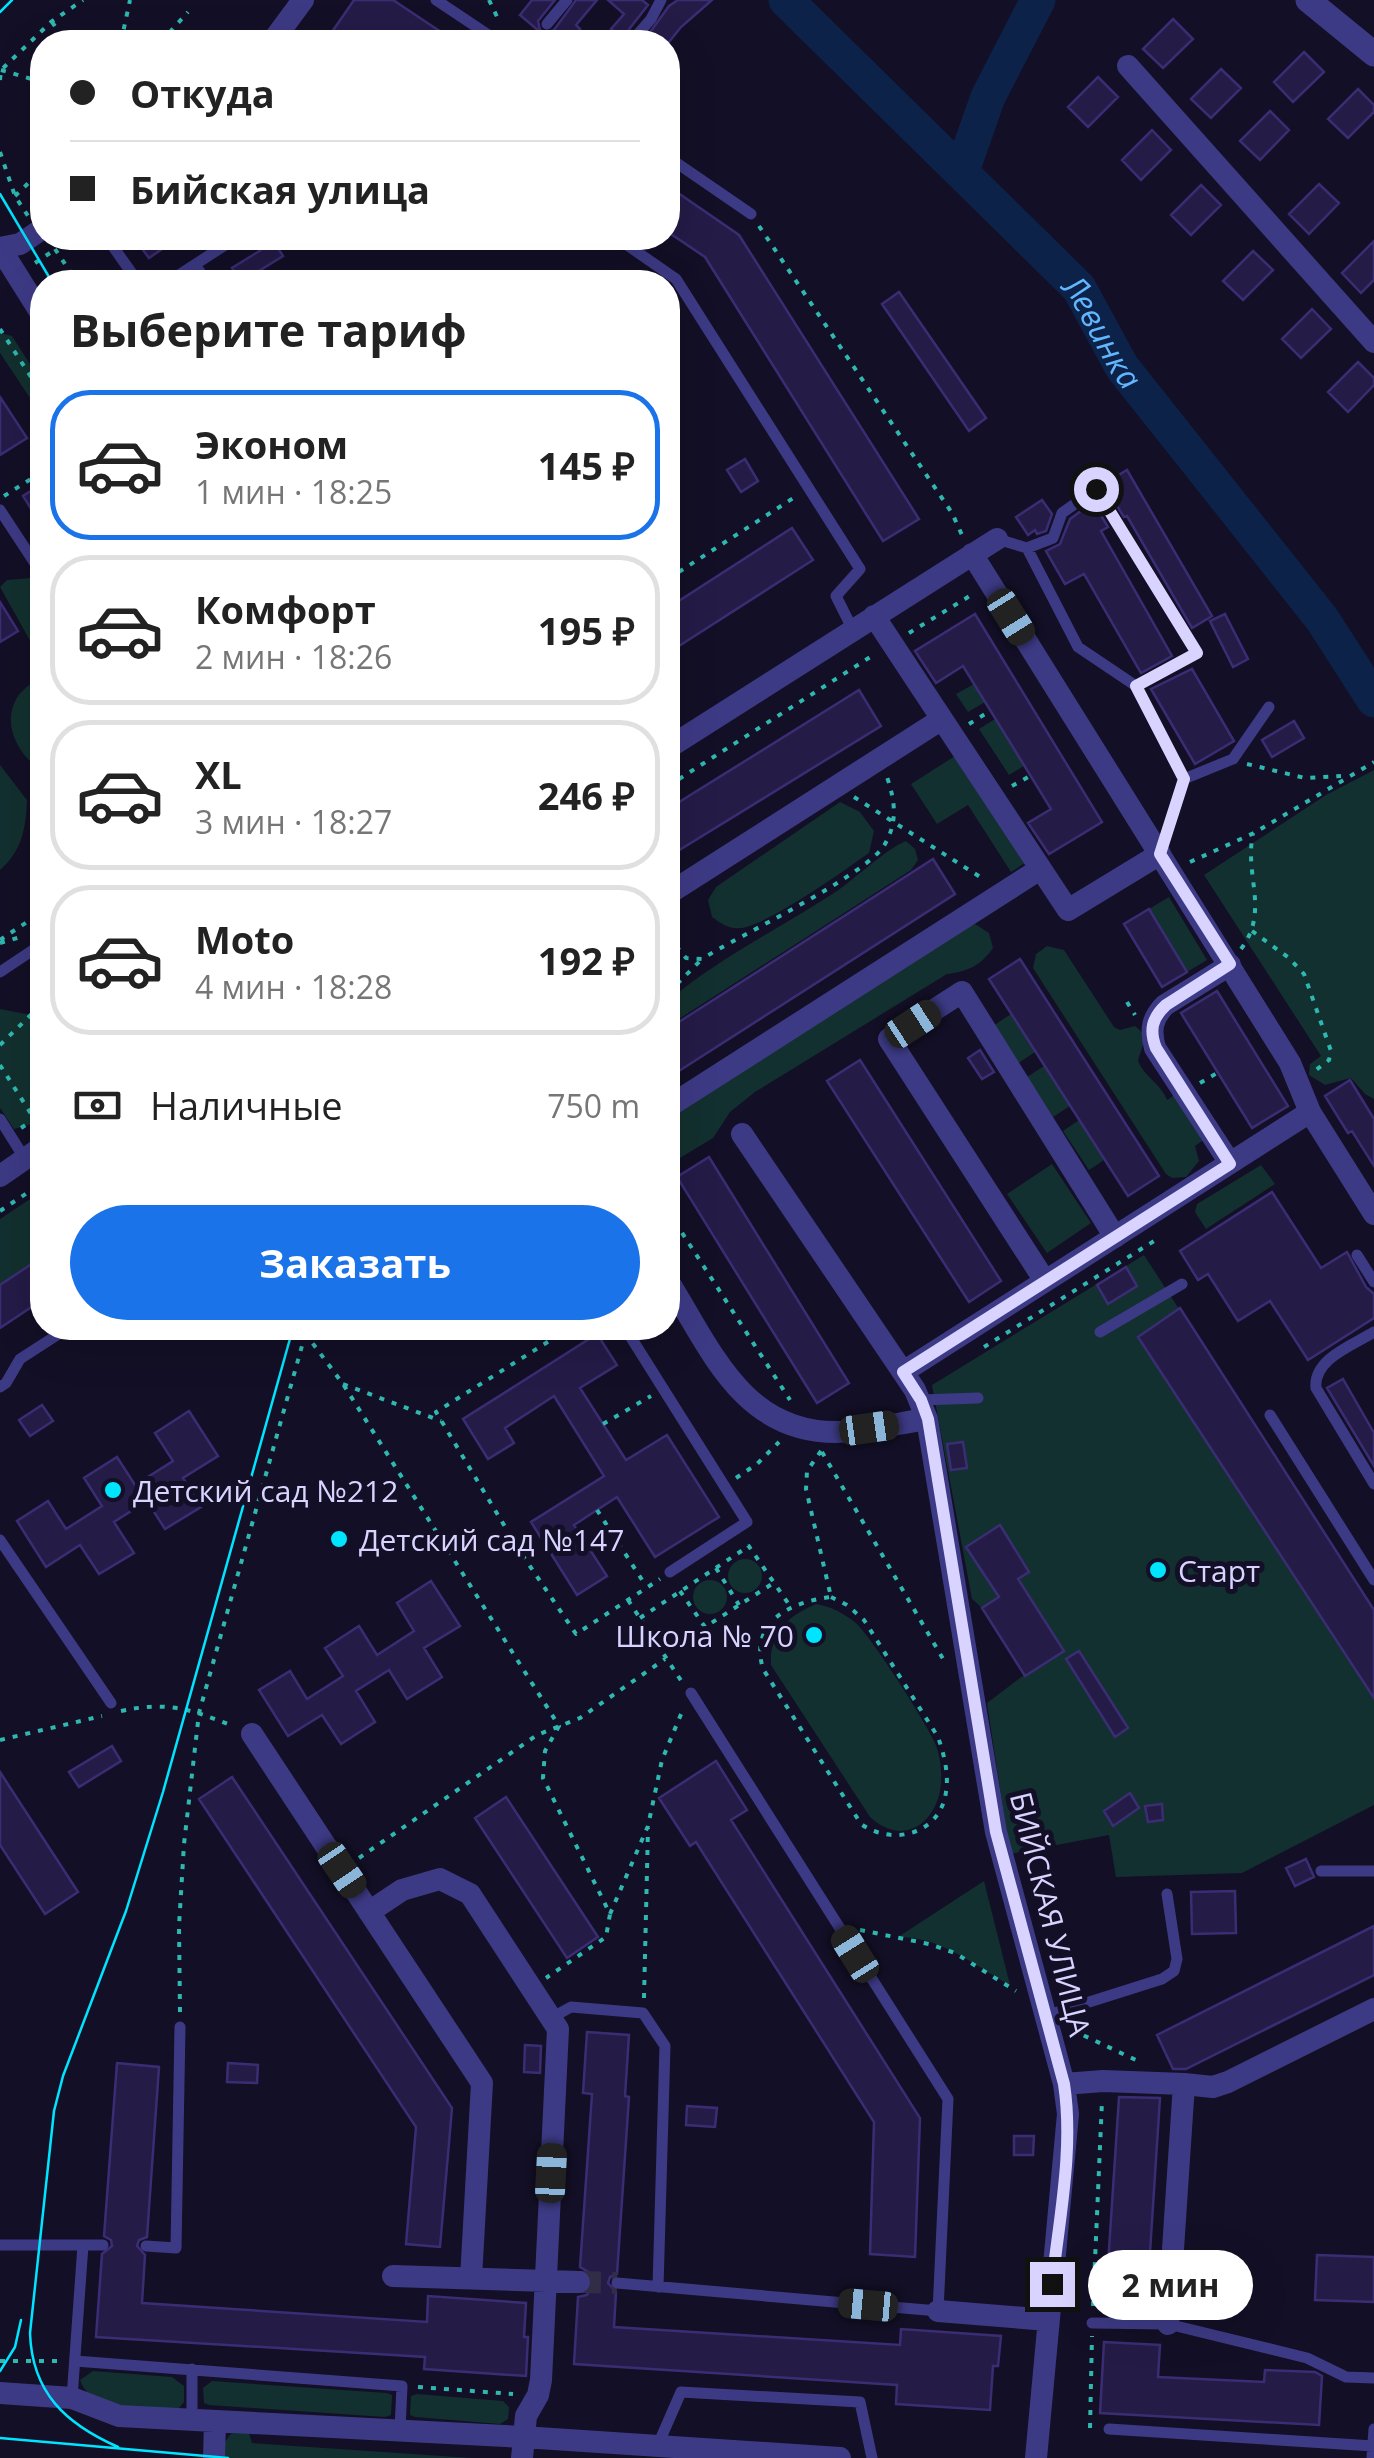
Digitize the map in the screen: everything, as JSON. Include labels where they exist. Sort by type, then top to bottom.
[{"type":"street","points":[[281,30],[303,0]]},
{"type":"street","points":[[1308,0],[1374,54]]},
{"type":"street","points":[[1128,66],[1371,331]]},
{"type":"street","points":[[30,239],[0,248],[30,296]]},
{"type":"street","points":[[680,740],[997,538]]},
{"type":"street","points":[[972,554],[1230,964],[1298,1080],[1310,1112],[1374,1214]]},
{"type":"street","points":[[874,616],[1068,910],[1166,863]]},
{"type":"street","points":[[680,886],[942,719]]},
{"type":"street","points":[[680,1099],[1040,869]]},
{"type":"street","points":[[1230,964],[1156,1014],[1152,1036],[1230,1164]]},
{"type":"street","points":[[1045,1281],[889,1039],[962,992],[1116,1236]]},
{"type":"street","points":[[680,1300],[734,1385],[758,1409],[787,1424],[840,1432],[917,1395],[1045,1281],[1310,1112]]},
{"type":"street","points":[[742,1134],[917,1395]]},
{"type":"street","points":[[0,1176],[30,1156]]},
{"type":"street","name":"БИЙСКАЯ УЛИЦА","points":[[917,1395],[996,1832],[1064,2084],[1068,2114],[1036,2458]]},
{"type":"street","points":[[252,1734],[482,2082],[471,2278]]},
{"type":"street","points":[[369,1912],[402,1890],[440,1880],[470,1894],[558,2029],[538,2395],[526,2416],[522,2447]]},
{"type":"street","points":[[1064,2084],[1103,2081],[1213,2087],[1374,2008]]},
{"type":"street","points":[[1168,2324],[1184,2084]]},
{"type":"street","points":[[393,2276],[579,2282]]},
{"type":"street","points":[[938,2311],[1048,2320]]},
{"type":"street","points":[[0,2393],[72,2398],[119,2416],[400,2430],[522,2447],[657,2446],[840,2458]]},
{"type":"street","points":[[203,2420],[214,2458]]},
{"type":"lane","points":[[436,0],[481,30]]},
{"type":"lane","points":[[547,24],[566,0]]},
{"type":"lane","points":[[641,30],[661,0]]},
{"type":"lane","points":[[680,164],[751,214]]},
{"type":"lane","points":[[188,270],[218,250]]},
{"type":"lane","points":[[635,250],[664,270]]},
{"type":"lane","points":[[196,265],[199,270]]},
{"type":"lane","points":[[680,284],[860,568],[836,596],[852,630]]},
{"type":"lane","points":[[997,538],[1027,548],[1053,538],[1062,513],[1096,489],[1197,653],[1136,686]]},
{"type":"lane","points":[[0,510],[30,556]]},
{"type":"lane","points":[[1027,548],[1078,646],[1136,686],[1184,779],[1166,863]]},
{"type":"lane","points":[[1184,779],[1233,759],[1269,707]]},
{"type":"lane","points":[[0,972],[30,952]]},
{"type":"lane","points":[[0,1119],[30,1149]]},
{"type":"lane","points":[[1357,1254],[1374,1282]]},
{"type":"lane","points":[[1100,1332],[1182,1284]]},
{"type":"lane","points":[[1374,1332],[1323,1364],[1316,1379],[1316,1388],[1374,1484]]},
{"type":"lane","points":[[0,1387],[20,1358],[49,1340]]},
{"type":"lane","points":[[633,1340],[746,1522],[670,1572]]},
{"type":"lane","points":[[917,1395],[978,1398]]},
{"type":"lane","points":[[1270,1415],[1374,1580]]},
{"type":"lane","points":[[0,1540],[111,1704]]},
{"type":"lane","points":[[617,2283],[938,2311],[948,2099],[690,1693]]},
{"type":"lane","points":[[1321,1871],[1374,1871]]},
{"type":"lane","points":[[1045,2016],[1162,1979],[1174,1971],[1178,1959],[1167,1894]]},
{"type":"lane","points":[[551,2018],[571,2006],[643,2013],[665,2046],[658,2286]]},
{"type":"lane","points":[[146,2246],[176,2248],[180,2027]]},
{"type":"lane","points":[[0,2245],[103,2245]]},
{"type":"lane","points":[[72,2398],[83,2245]]},
{"type":"lane","points":[[1092,2322],[1168,2324],[1308,2358],[1346,2376],[1374,2378]]},
{"type":"lane","points":[[75,2361],[402,2386],[400,2430]]},
{"type":"lane","points":[[192,2370],[203,2420]]},
{"type":"lane","points":[[657,2446],[681,2392],[860,2402],[872,2458]]},
{"type":"lane","points":[[1109,2429],[1373,2446]]},
{"type":"lane","points":[[1372,2458],[1374,2429]]},
{"type":"path","points":[[44,30],[83,0]]},
{"type":"path","points":[[124,30],[130,0]]},
{"type":"path","points":[[489,0],[503,28]]},
{"type":"path","points":[[172,30],[188,12]]},
{"type":"path","points":[[52,22],[58,30]]},
{"type":"path","points":[[0,80],[2,70],[30,43]]},
{"type":"path","points":[[2,70],[30,78]]},
{"type":"path","points":[[0,152],[15,196],[30,217]]},
{"type":"path","points":[[15,196],[30,182]]},
{"type":"path","points":[[751,214],[952,513],[972,554]]},
{"type":"path","points":[[0,329],[30,375]]},
{"type":"path","points":[[0,498],[30,479]]},
{"type":"path","points":[[680,571],[809,488]]},
{"type":"path","points":[[680,778],[990,584]]},
{"type":"path","points":[[680,981],[702,960],[837,882],[883,849],[894,824],[894,801],[880,758]]},
{"type":"path","points":[[1233,759],[1305,778],[1346,776]]},
{"type":"path","points":[[1166,863],[1200,855],[1254,832],[1374,762]]},
{"type":"path","points":[[838,786],[1005,892]]},
{"type":"path","points":[[1230,964],[1252,931],[1258,911],[1249,854],[1254,832]]},
{"type":"path","points":[[0,941],[30,920]]},
{"type":"path","points":[[1252,931],[1304,974],[1330,1050],[1326,1064],[1298,1080]]},
{"type":"path","points":[[0,941],[28,934]]},
{"type":"path","points":[[680,951],[686,958],[702,960]]},
{"type":"path","points":[[0,1045],[30,1016]]},
{"type":"path","points":[[0,1065],[30,1113]]},
{"type":"path","points":[[0,1211],[30,1190]]},
{"type":"path","points":[[680,1230],[790,1400],[787,1424],[821,1451],[946,1666]]},
{"type":"path","points":[[979,1350],[1154,1242]]},
{"type":"path","points":[[180,2027],[179,1926],[185,1828],[199,1713],[303,1340]]},
{"type":"path","points":[[313,1340],[558,1726]]},
{"type":"path","points":[[551,1340],[436,1412],[576,1634],[670,1572]]},
{"type":"path","points":[[343,1384],[442,1422]]},
{"type":"path","points":[[603,1424],[664,1389]]},
{"type":"path","points":[[821,1451],[807,1471],[806,1489],[831,1597]]},
{"type":"path","points":[[748,1471],[765,1457]]},
{"type":"path","points":[[597,1510],[647,1587]]},
{"type":"path","points":[[738,1528],[790,1606]]},
{"type":"path","points":[[639,1618],[749,1546]]},
{"type":"path","points":[[716,1568],[739,1604]]},
{"type":"path","points":[[680,1591],[705,1627],[772,1584]]},
{"type":"path","points":[[831,1597],[864,1620],[938,1737],[944,1753],[946,1793],[932,1821],[906,1836],[874,1834],[861,1824],[762,1670],[760,1639],[774,1620],[790,1606],[831,1597]]},
{"type":"path","points":[[628,1600],[690,1693],[662,1760],[648,1826],[643,2013]]},
{"type":"path","points":[[342,1870],[536,1735],[580,1718],[665,1660]]},
{"type":"path","points":[[0,1740],[149,1705],[178,1706],[252,1734]]},
{"type":"path","points":[[558,1726],[546,1751],[543,1778],[610,1914]]},
{"type":"path","points":[[532,1989],[606,1937],[610,1914],[648,1826]]},
{"type":"path","points":[[837,1924],[954,1953],[1025,1996]]},
{"type":"path","points":[[1073,2030],[1138,2062]]},
{"type":"path","points":[[1090,2428],[1103,2081]]},
{"type":"path","points":[[0,2360],[75,2361]]},
{"type":"path","points":[[402,2386],[538,2395]]},
{"type":"green space","points":[[0,333],[12,336],[30,364],[30,398],[0,353]]},
{"type":"green space","points":[[30,578],[30,641],[0,587],[7,580]]},
{"type":"green space","points":[[974,684],[985,702],[968,712],[956,694]]},
{"type":"green space","points":[[30,685],[30,761],[12,728],[11,717],[18,696]]},
{"type":"green space","points":[[995,719],[1024,766],[1009,775],[979,729]]},
{"type":"green space","points":[[955,756],[1025,863],[1011,872],[968,805],[937,824],[911,784]]},
{"type":"green space","points":[[0,765],[27,800],[21,838],[0,870]]},
{"type":"green space","points":[[1374,770],[1374,1099],[1351,1078],[1325,1085],[1309,1075],[1310,1064],[1321,1056],[1204,875],[1326,795]]},
{"type":"green space","points":[[840,802],[860,812],[874,831],[869,853],[805,896],[752,925],[732,928],[712,917],[708,900],[716,887]]},
{"type":"green space","points":[[906,841],[915,849],[918,860],[911,870],[680,1018],[680,991],[688,985],[837,891]]},
{"type":"green space","points":[[1169,897],[1207,960],[1187,972],[1149,909]]},
{"type":"green space","points":[[975,924],[989,933],[993,948],[979,963],[947,974],[755,1092],[730,1112],[713,1138],[680,1158],[680,1111],[955,932]]},
{"type":"green space","points":[[1047,946],[1064,950],[1114,1027],[1120,1030],[1135,1026],[1143,1034],[1138,1061],[1167,1100],[1176,1094],[1205,1139],[1195,1146],[1199,1161],[1186,1177],[1172,1178],[1166,1174],[1033,968],[1036,954]]},
{"type":"green space","points":[[0,1009],[30,1015],[30,1125],[14,1129],[0,1108]]},
{"type":"green space","points":[[1011,1014],[1035,1052],[1017,1064],[993,1026]]},
{"type":"green space","points":[[1044,1066],[1070,1106],[1053,1117],[1027,1077]]},
{"type":"green space","points":[[1079,1120],[1104,1160],[1089,1170],[1063,1131]]},
{"type":"green space","points":[[1052,1164],[1091,1223],[1047,1253],[1007,1194]]},
{"type":"green space","points":[[1261,1165],[1275,1184],[1206,1229],[1195,1212],[1197,1204]]},
{"type":"green space","points":[[30,1199],[30,1265],[0,1285],[0,1219]]},
{"type":"green space","name":"Старт","points":[[1144,1255],[1374,1610],[1374,1805],[1242,1873],[1116,1877],[1109,1835],[1010,1854],[987,1703],[1024,1675],[982,1608],[972,1599],[932,1385]]},
{"type":"green space","points":[[745,1559],[757,1564],[762,1576],[757,1588],[745,1593],[733,1588],[728,1576],[733,1564]]},
{"type":"green space","points":[[710,1580],[722,1585],[727,1597],[722,1609],[710,1614],[698,1609],[693,1597],[698,1585]]},
{"type":"green space","points":[[816,1604],[857,1624],[886,1662],[935,1744],[941,1771],[937,1802],[921,1824],[910,1829],[884,1827],[870,1817],[771,1665],[773,1643],[782,1627]]},
{"type":"green space","points":[[984,1881],[1010,1985],[943,1947],[898,1937]]},
{"type":"green space","points":[[93,2371],[172,2377],[184,2386],[184,2402],[179,2408],[109,2405],[87,2392],[80,2380]]},
{"type":"green space","points":[[212,2381],[387,2393],[392,2395],[391,2415],[209,2405],[204,2403],[203,2388]]},
{"type":"green space","points":[[411,2396],[503,2401],[509,2407],[508,2419],[500,2424],[415,2417],[410,2415]]},
{"type":"green space","points":[[233,2431],[249,2433],[252,2443],[472,2458],[225,2458],[225,2442]]},
{"type":"building","points":[[354,0],[393,0],[438,30],[333,30]]},
{"type":"building","points":[[532,0],[555,0],[538,21],[540,30],[520,15]]},
{"type":"building","points":[[576,0],[597,0],[576,25],[580,29],[554,30]]},
{"type":"building","points":[[608,0],[642,0],[648,5],[628,30],[611,29],[624,14]]},
{"type":"building","points":[[678,0],[712,0],[679,30],[652,30]]},
{"type":"building","points":[[1173,19],[1193,39],[1163,68],[1143,49]]},
{"type":"building","points":[[1304,52],[1324,72],[1293,102],[1274,82]]},
{"type":"building","points":[[1221,69],[1241,88],[1211,118],[1191,99]]},
{"type":"building","points":[[1098,77],[1118,97],[1088,127],[1068,107]]},
{"type":"building","points":[[1358,89],[1374,105],[1374,112],[1348,138],[1328,119]]},
{"type":"building","points":[[1270,111],[1289,130],[1260,160],[1240,141]]},
{"type":"building","points":[[1152,130],[1171,150],[1141,180],[1122,160]]},
{"type":"building","points":[[1319,184],[1339,203],[1309,234],[1289,214]]},
{"type":"building","points":[[1201,185],[1221,205],[1191,235],[1171,215]]},
{"type":"building","points":[[680,194],[739,235],[919,519],[883,541],[705,257],[680,240]]},
{"type":"building","points":[[1374,241],[1374,280],[1361,293],[1342,273]]},
{"type":"building","points":[[143,250],[161,250],[149,258]]},
{"type":"building","points":[[261,250],[279,250],[283,256],[260,270],[232,268]]},
{"type":"building","points":[[1253,251],[1273,270],[1243,300],[1223,281]]},
{"type":"building","points":[[899,292],[986,418],[969,431],[882,304]]},
{"type":"building","points":[[1312,309],[1331,329],[1301,358],[1282,339]]},
{"type":"building","points":[[1358,362],[1374,378],[1374,385],[1348,412],[1328,392]]},
{"type":"building","points":[[0,397],[27,438],[0,455]]},
{"type":"building","points":[[745,459],[758,481],[741,492],[727,470]]},
{"type":"building","points":[[1127,470],[1212,616],[1192,628],[1127,516],[1109,493],[1112,491],[1107,482]]},
{"type":"building","points":[[1042,500],[1052,514],[1046,531],[1037,534],[1035,530],[1028,535],[1016,517]]},
{"type":"building","points":[[1093,502],[1108,527],[1101,531],[1172,656],[1141,673],[1084,574],[1065,584],[1046,551],[1060,544],[1070,519]]},
{"type":"building","points":[[792,528],[813,560],[680,645],[680,600]]},
{"type":"building","points":[[0,602],[18,631],[0,642]]},
{"type":"building","points":[[975,614],[1102,822],[1049,854],[1028,823],[1051,809],[963,666],[936,683],[915,651]]},
{"type":"building","points":[[1225,614],[1248,659],[1233,667],[1210,621]]},
{"type":"building","points":[[1192,669],[1234,741],[1195,764],[1151,689]]},
{"type":"building","points":[[859,690],[881,726],[680,850],[680,802]]},
{"type":"building","points":[[1294,721],[1304,738],[1272,757],[1262,740]]},
{"type":"building","points":[[933,859],[955,894],[680,1070],[680,1021]]},
{"type":"building","points":[[1149,909],[1187,972],[1162,987],[1124,924]]},
{"type":"building","points":[[1020,959],[1159,1176],[1128,1196],[989,979]]},
{"type":"building","points":[[1217,991],[1288,1106],[1252,1128],[1181,1013]]},
{"type":"building","points":[[980,1050],[994,1072],[982,1079],[968,1058]]},
{"type":"building","points":[[860,1060],[1001,1281],[969,1302],[827,1081]]},
{"type":"building","points":[[1350,1080],[1374,1119],[1374,1166],[1325,1096]]},
{"type":"building","points":[[709,1157],[849,1383],[817,1403],[680,1182],[680,1175]]},
{"type":"building","points":[[1272,1192],[1321,1268],[1347,1252],[1374,1294],[1374,1318],[1308,1360],[1270,1301],[1238,1321],[1208,1274],[1198,1280],[1180,1251]]},
{"type":"building","points":[[30,1265],[30,1308],[0,1328],[0,1285]]},
{"type":"building","points":[[1126,1267],[1137,1286],[1108,1304],[1097,1285]]},
{"type":"building","points":[[1180,1308],[1374,1610],[1374,1698],[1138,1337]]},
{"type":"building","points":[[588,1340],[601,1340],[617,1365],[580,1388],[626,1460],[667,1435],[719,1517],[655,1557],[617,1497],[574,1525],[607,1576],[577,1595],[531,1522],[604,1476],[554,1396],[505,1428],[514,1443],[488,1459],[463,1419]]},
{"type":"building","points":[[1343,1379],[1374,1433],[1374,1466],[1327,1388]]},
{"type":"building","points":[[42,1405],[53,1421],[30,1436],[19,1420]]},
{"type":"building","points":[[189,1411],[218,1456],[183,1478],[201,1507],[165,1529],[147,1501],[114,1522],[134,1553],[99,1574],[80,1545],[46,1567],[17,1521],[48,1501],[66,1529],[102,1506],[84,1478],[117,1457],[135,1485],[173,1461],[155,1433]]},
{"type":"building","points":[[963,1442],[967,1468],[951,1470],[947,1444]]},
{"type":"building","points":[[1000,1525],[1029,1572],[1018,1579],[1064,1651],[1025,1676],[982,1608],[999,1597],[966,1547]]},
{"type":"building","points":[[431,1581],[460,1626],[424,1648],[442,1677],[407,1699],[389,1670],[356,1691],[375,1722],[341,1744],[322,1715],[288,1736],[259,1690],[290,1671],[307,1699],[343,1676],[325,1648],[359,1626],[377,1655],[414,1631],[397,1603]]},
{"type":"building","points":[[1079,1651],[1128,1728],[1115,1737],[1066,1659]]},
{"type":"building","points":[[112,1746],[121,1761],[79,1787],[69,1772]]},
{"type":"building","points":[[716,1761],[747,1810],[731,1820],[920,2118],[915,2257],[870,2254],[874,2122],[696,1842],[690,1846],[659,1798]]},
{"type":"building","points":[[0,1772],[78,1892],[45,1914],[0,1845]]},
{"type":"building","points":[[232,1777],[452,2108],[440,2247],[406,2244],[416,2127],[199,1799]]},
{"type":"building","points":[[1130,1793],[1139,1808],[1113,1826],[1104,1811]]},
{"type":"building","points":[[506,1797],[598,1937],[567,1958],[475,1818]]},
{"type":"building","points":[[1162,1804],[1163,1820],[1148,1822],[1145,1806]]},
{"type":"building","points":[[1306,1859],[1314,1877],[1295,1886],[1286,1868]]},
{"type":"building","points":[[1235,1891],[1236,1933],[1192,1934],[1191,1892]]},
{"type":"building","points":[[1374,1926],[1374,1975],[1186,2069],[1173,2069],[1157,2035]]},
{"type":"building","points":[[587,2032],[629,2035],[625,2096],[629,2097],[617,2274],[608,2283],[616,2292],[614,2327],[900,2345],[901,2329],[1001,2336],[998,2366],[993,2366],[990,2410],[896,2404],[897,2385],[574,2364],[578,2297],[587,2295],[594,2283],[592,2274],[580,2267],[592,2094],[583,2093]]},
{"type":"building","points":[[525,2045],[541,2046],[540,2073],[524,2072]]},
{"type":"building","points":[[117,2063],[159,2067],[147,2237],[139,2240],[137,2246],[145,2255],[142,2303],[427,2322],[428,2296],[526,2303],[526,2376],[424,2369],[425,2357],[96,2337],[102,2254],[112,2246],[104,2236]]},
{"type":"building","points":[[228,2063],[258,2065],[257,2083],[227,2082]]},
{"type":"building","points":[[1119,2097],[1160,2098],[1148,2283],[1107,2280]]},
{"type":"building","points":[[687,2106],[717,2108],[715,2127],[686,2125]]},
{"type":"building","points":[[1014,2136],[1034,2136],[1033,2155],[1014,2155]]},
{"type":"building","points":[[1317,2255],[1374,2257],[1374,2302],[1315,2300]]},
{"type":"building","points":[[1104,2342],[1160,2345],[1158,2377],[1264,2382],[1265,2370],[1315,2372],[1322,2376],[1319,2425],[1100,2413]]},
{"type":"waterway","name":"Левинка","points":[[786,0],[1079,288],[1122,367],[1322,619],[1374,700]]},
{"type":"waterway","points":[[962,171],[988,97],[1038,0]]},
{"type":"tunnel","points":[[579,2282],[617,2283]]},
{"type":"tram line","points":[[0,12],[12,0]]},
{"type":"tram line","points":[[0,194],[30,245]]},
{"type":"tram line","points":[[33,250],[45,270]]},
{"type":"tram line","points":[[118,2447],[83,2428],[55,2404],[37,2373],[32,2354],[30,2333],[54,2111],[63,2076],[126,1911],[163,1792],[290,1340]]},
{"type":"tram line","points":[[0,2371],[15,2347],[21,2320]]},
{"type":"tram line","points":[[0,2438],[228,2458]]},
{"type":"place","name":"Детский сад №212","points":[[113,1490]]},
{"type":"place","name":"Детский сад №147","points":[[339,1539]]},
{"type":"place","name":"Старт","points":[[1158,1570]]},
{"type":"place","name":"Школа № 70","points":[[814,1635]]},
{"type":"route","points":[[1052,2284],[1068,2139],[1064,2084],[996,1832],[928,1419],[903,1372],[1230,1164],[1152,1036],[1156,1014],[1230,964],[1160,854],[1184,779],[1136,686],[1197,653],[1096,489]]}]
